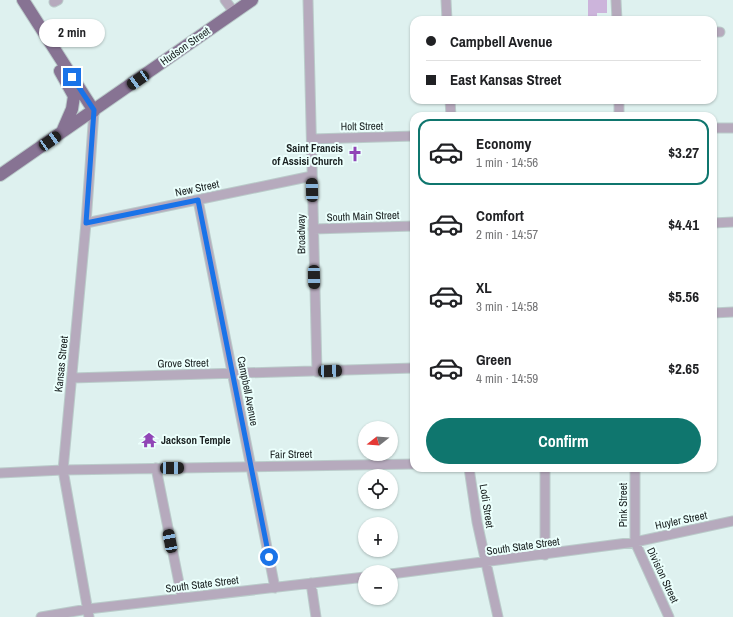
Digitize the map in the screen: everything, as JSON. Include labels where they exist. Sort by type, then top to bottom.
[{"type":"main road","points":[[23,0],[94,110]]},
{"type":"main road","name":"Hudson Street","points":[[0,174],[252,0]]},
{"type":"main road","points":[[50,43],[56,64],[74,96],[72,109],[62,132]]},
{"type":"street","points":[[225,0],[234,12]]},
{"type":"street","name":"Broadway","points":[[308,0],[316,372]]},
{"type":"street","points":[[446,0],[447,16]]},
{"type":"street","points":[[616,0],[617,16]]},
{"type":"street","name":"Kansas Street","points":[[88,613],[62,470],[86,223],[94,110]]},
{"type":"street","points":[[717,128],[733,128]]},
{"type":"street","name":"Holt Street","points":[[312,139],[410,136]]},
{"type":"street","name":"New Street","points":[[86,223],[312,176]]},
{"type":"street","name":"Campbell Avenue","points":[[198,200],[275,588]]},
{"type":"street","points":[[717,223],[733,222]]},
{"type":"street","name":"South Main Street","points":[[313,229],[410,226]]},
{"type":"street","points":[[717,313],[733,312]]},
{"type":"street","name":"Grove Street","points":[[72,378],[410,368]]},
{"type":"street","name":"Fair Street","points":[[0,473],[62,470],[410,464]]},
{"type":"street","points":[[156,468],[182,598]]},
{"type":"street","name":"Lodi Street","points":[[469,472],[498,617]]},
{"type":"street","points":[[546,472],[546,555]]},
{"type":"street","name":"Pink Street","points":[[635,472],[635,542]]},
{"type":"street","name":"Huyler Street","points":[[635,542],[733,521]]},
{"type":"street","name":"South State Street","points":[[398,573],[486,563],[635,542]]},
{"type":"street","name":"Division Street","points":[[635,542],[669,617]]},
{"type":"street","name":"South State Street","points":[[41,617],[88,613],[182,598],[358,578]]},
{"type":"street","points":[[311,583],[316,617]]},
{"type":"shaded area","points":[[588,0],[607,0],[607,13],[597,13],[597,16],[588,16]]},
{"type":"place","name":"Saint Francis of Assisi Church","points":[[355,154]]},
{"type":"place","name":"Jackson Temple","points":[[149,440]]},
{"type":"route","points":[[72,77],[94,110],[86,223],[198,200],[269,557]]}]
